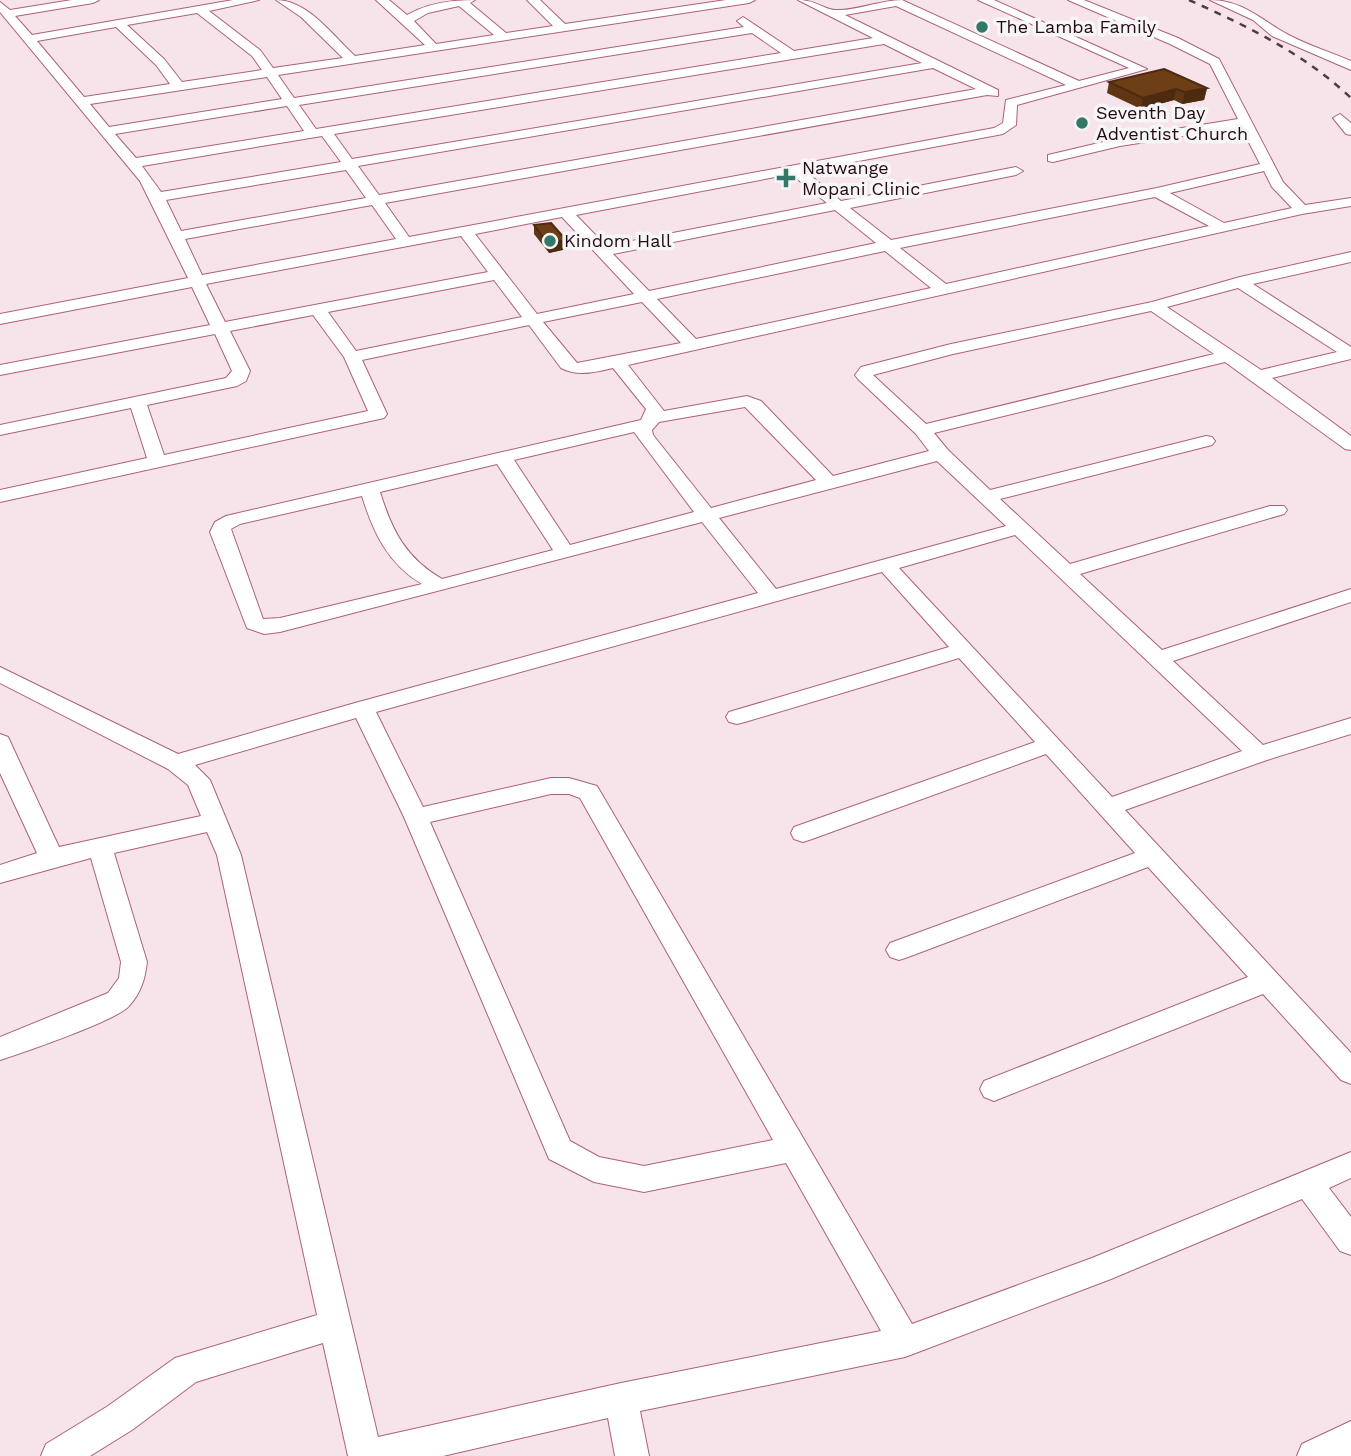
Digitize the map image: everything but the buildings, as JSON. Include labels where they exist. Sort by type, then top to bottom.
[{"type":"street","points":[[4,10],[93,0]]},
{"type":"street","points":[[29,39],[253,0]]},
{"type":"street","points":[[282,0],[305,15],[351,59]]},
{"type":"street","points":[[383,0],[432,46]]},
{"type":"street","points":[[407,20],[424,10],[463,0],[502,36]]},
{"type":"street","points":[[533,0],[562,28]]},
{"type":"street","points":[[83,101],[643,16],[715,2],[749,0]]},
{"type":"street","points":[[804,0],[1011,103],[1141,69],[984,0]]},
{"type":"street","points":[[1074,0],[1154,32],[1219,66],[1236,106],[1247,122],[1255,145],[1277,184],[1302,211]]},
{"type":"street","points":[[1216,0],[1258,18],[1276,33],[1351,66]]},
{"type":"street","points":[[834,14],[895,1],[1079,86]]},
{"type":"street","points":[[715,2],[794,57]]},
{"type":"street","points":[[631,9],[643,16]]},
{"type":"street","points":[[0,430],[231,383],[240,377],[241,372],[158,197],[83,101],[4,10]]},
{"type":"street","points":[[200,10],[246,44],[267,66],[268,72],[289,102],[348,164],[406,243]]},
{"type":"street","points":[[118,23],[160,62],[178,86]]},
{"type":"street","points":[[973,36],[1032,23]]},
{"type":"street","points":[[106,131],[755,29]]},
{"type":"street","points":[[133,163],[885,40]]},
{"type":"street","points":[[158,197],[936,64]]},
{"type":"street","points":[[177,236],[989,91]]},
{"type":"street","points":[[0,319],[998,131],[1009,125],[1011,103]]},
{"type":"street","points":[[1340,118],[1351,131]]},
{"type":"street","points":[[1053,158],[1119,142],[1247,122]]},
{"type":"street","points":[[352,358],[1157,192],[1268,166]]},
{"type":"street","points":[[793,169],[942,289]]},
{"type":"street","points":[[603,251],[1016,171]]},
{"type":"street","points":[[1157,192],[1223,228]]},
{"type":"street","points":[[465,231],[567,364],[574,368],[617,362],[942,289],[1351,202]]},
{"type":"street","points":[[565,212],[691,344]]},
{"type":"street","points":[[1259,754],[941,454],[922,429],[864,375],[867,371],[951,349],[1154,306],[1240,282],[1351,257]]},
{"type":"street","points":[[1328,262],[1351,275]]},
{"type":"street","points":[[0,370],[500,274]]},
{"type":"street","points":[[1240,282],[1351,354]]},
{"type":"street","points":[[1154,306],[1258,376],[1351,445]]},
{"type":"street","points":[[0,496],[377,414],[352,358],[318,310]]},
{"type":"street","points":[[1258,376],[1351,354]]},
{"type":"street","points":[[922,429],[1227,356]]},
{"type":"street","points":[[617,362],[654,408],[650,421],[643,429],[644,436],[771,596]]},
{"type":"street","points":[[828,482],[755,405],[747,401],[650,421],[233,520],[222,526],[220,532],[254,622],[264,627],[440,586],[941,454]]},
{"type":"street","points":[[138,403],[158,463]]},
{"type":"street","points":[[988,496],[1206,441]]},
{"type":"street","points":[[502,457],[564,552]]},
{"type":"street","points":[[370,489],[386,535],[404,564],[440,586]]},
{"type":"street","points":[[1066,572],[1277,510]]},
{"type":"street","points":[[176,763],[363,708],[1019,528]]},
{"type":"street","points":[[886,565],[1351,1072]]},
{"type":"street","points":[[1156,659],[1351,595]]},
{"type":"street","points":[[737,717],[964,649]]},
{"type":"street","points":[[0,674],[176,763],[198,780],[229,855],[334,1325],[367,1456],[621,1399],[905,1342],[1100,1269],[1351,1165]]},
{"type":"street","points":[[363,708],[416,817],[559,1150],[594,1169],[644,1180],[796,1148]]},
{"type":"street","points":[[1108,807],[1259,754],[1351,726]]},
{"type":"street","points":[[0,741],[5,759],[52,858]]},
{"type":"street","points":[[803,833],[1052,744]]},
{"type":"street","points":[[416,817],[551,786],[569,786],[589,792],[796,1148],[905,1342]]},
{"type":"street","points":[[0,874],[52,858],[217,821]]},
{"type":"street","points":[[0,1049],[118,1001],[132,980],[134,962],[100,847]]},
{"type":"street","points":[[899,950],[1153,856]]},
{"type":"street","points":[[994,1088],[1267,981]]},
{"type":"street","points":[[1308,1183],[1351,1241]]},
{"type":"street","points":[[58,1456],[120,1418],[187,1369],[334,1325]]},
{"type":"street","points":[[621,1399],[632,1456]]},
{"type":"street","points":[[1314,1456],[1351,1438]]},
{"type":"railway","points":[[1189,0],[1254,31],[1295,55],[1351,98]]},
{"type":"place","name":"The Lamba Family","points":[[982,27]]},
{"type":"place","name":"Seventh Day Adventist Church","points":[[1082,123]]},
{"type":"place","name":"Natwange Mopani Clinic","points":[[786,178]]},
{"type":"place","name":"Kindom Hall","points":[[550,241]]}]
